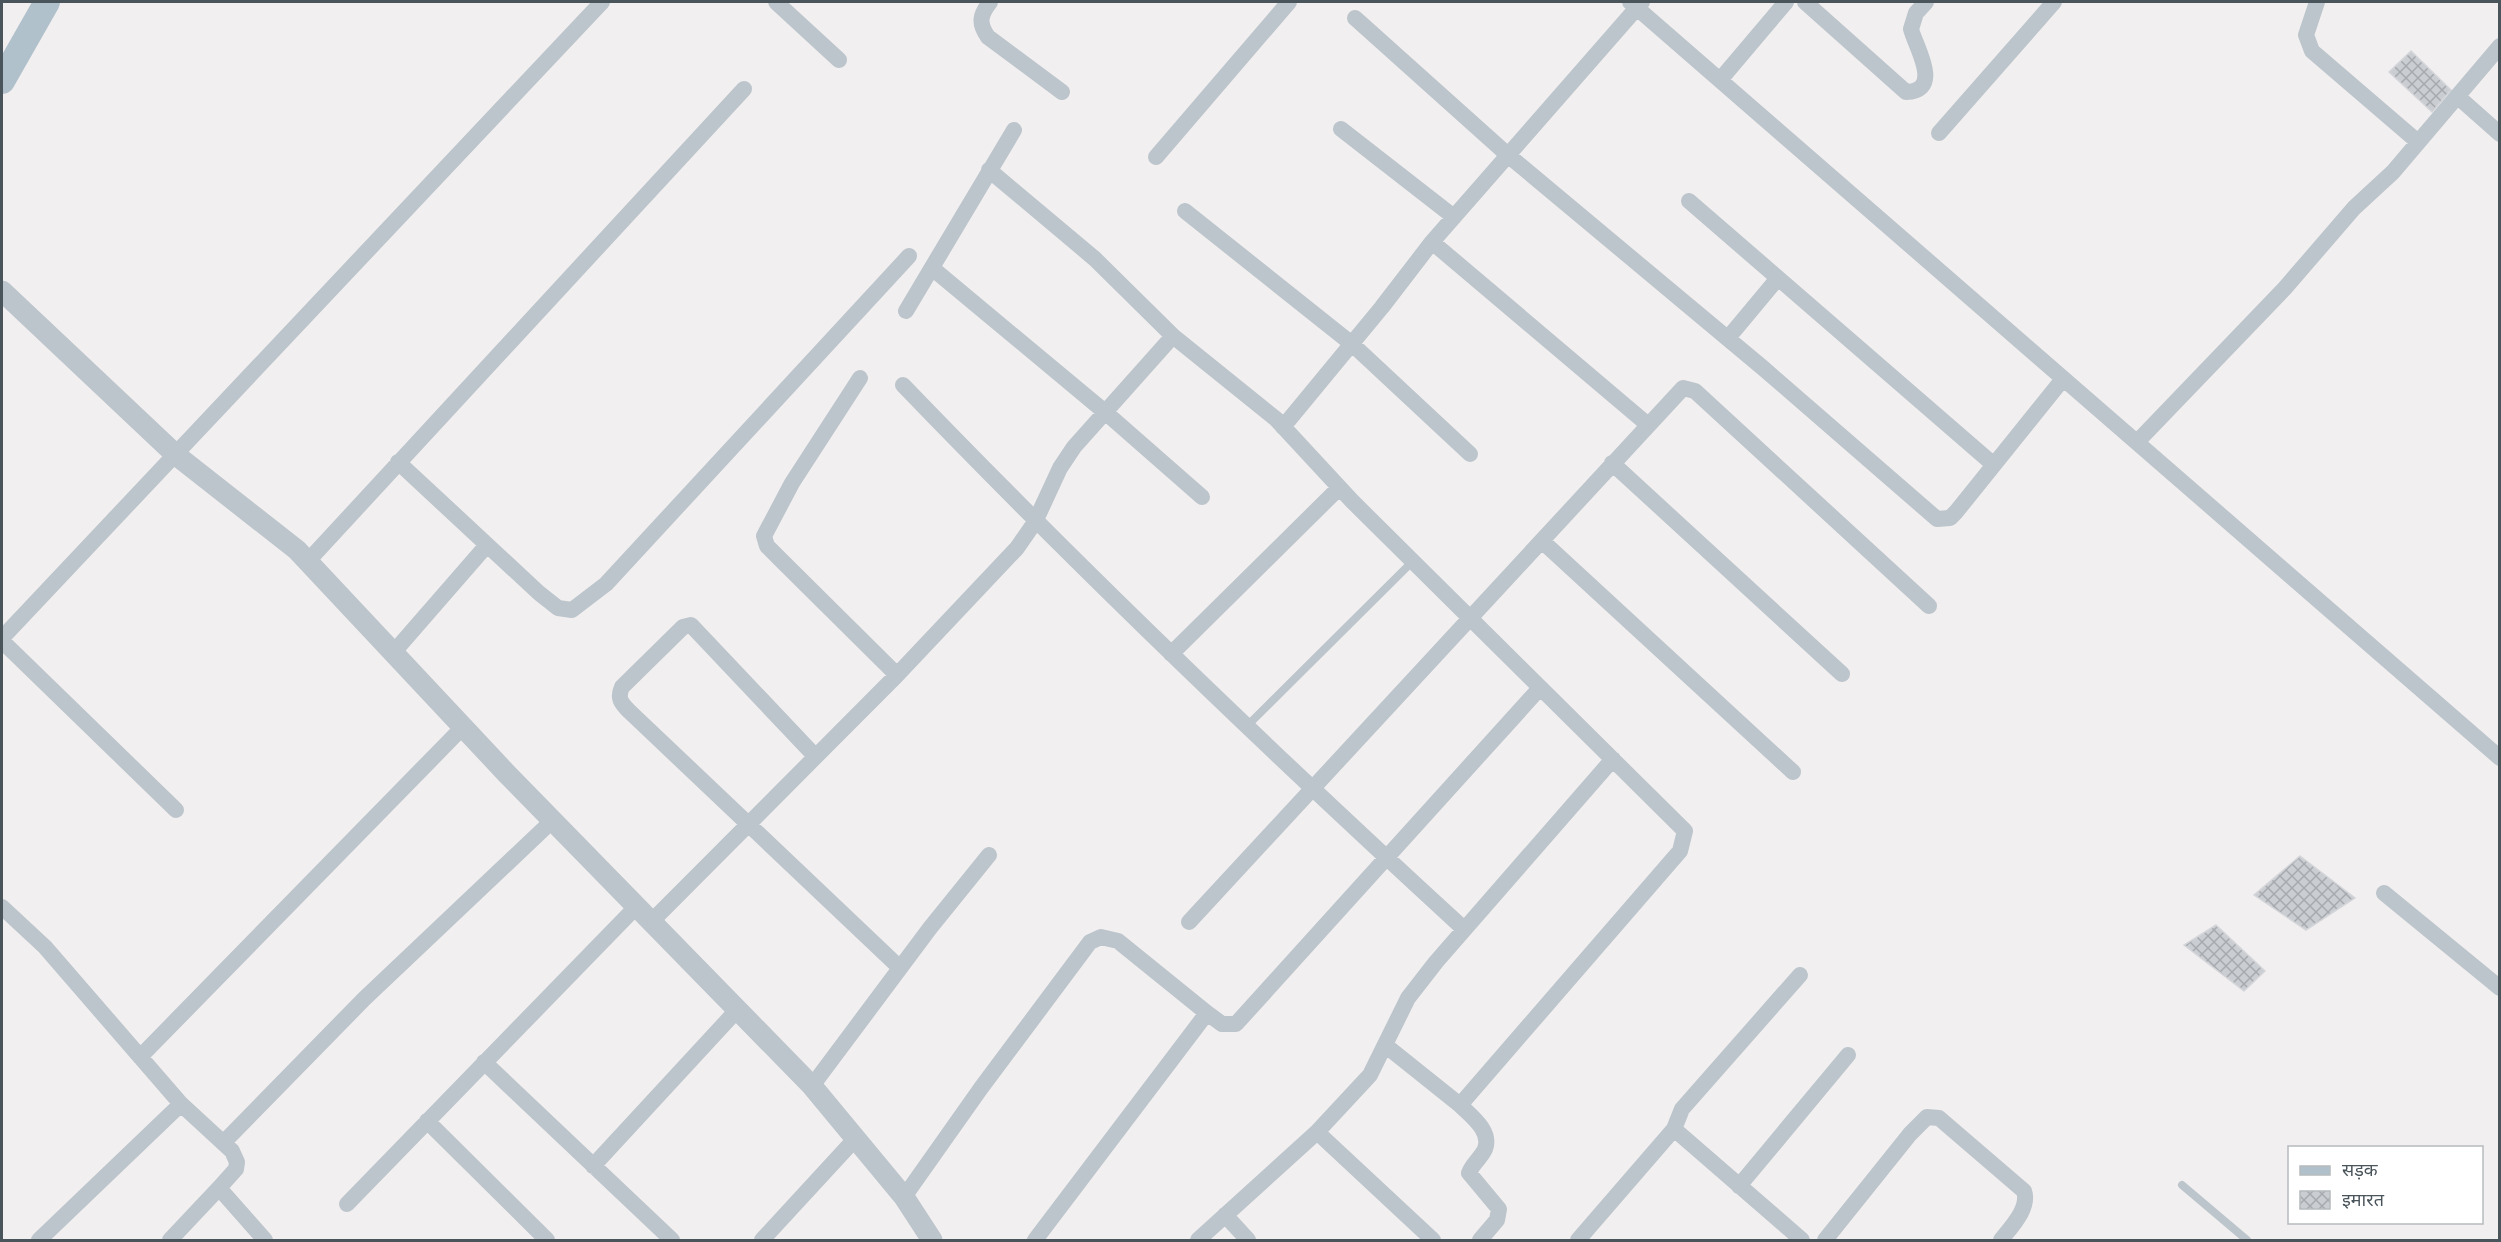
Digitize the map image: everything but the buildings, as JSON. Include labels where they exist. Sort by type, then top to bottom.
[{"type":"main road","points":[[2,81],[47,2]]},
{"type":"street","points":[[176,810],[2,640],[602,2]]},
{"type":"street","points":[[776,2],[839,60]]},
{"type":"street","points":[[990,2],[980,17],[981,27],[988,37],[1062,92]]},
{"type":"street","points":[[1156,157],[1289,2]]},
{"type":"street","points":[[1720,80],[1786,2]]},
{"type":"street","points":[[1805,2],[1906,92],[1918,88],[1924,79],[1924,61],[1911,30],[1916,13],[1926,2]]},
{"type":"street","points":[[1939,133],[2054,2]]},
{"type":"street","points":[[2318,2],[2306,35],[2312,51],[2418,142]]},
{"type":"street","points":[[1283,427],[1432,242],[1509,156],[1636,4],[1720,80],[2499,758]]},
{"type":"street","points":[[1355,18],[1509,156],[1728,338],[1937,519],[1950,518],[1956,512],[2063,379]]},
{"type":"street","points":[[2137,442],[2214,364],[2343,220],[2393,172],[2499,46]]},
{"type":"street","points":[[308,561],[744,89]]},
{"type":"street","points":[[2457,96],[2499,134]]},
{"type":"street","points":[[1341,129],[1454,217]]},
{"type":"street","points":[[906,311],[1014,130]]},
{"type":"street","points":[[989,170],[1095,259],[1173,336],[1283,427],[1340,488],[1685,831],[1684,843],[1574,975],[1460,1105]]},
{"type":"street","points":[[1689,201],[1994,465]]},
{"type":"street","points":[[1185,211],[1352,344],[1470,454]]},
{"type":"street","points":[[1432,242],[1647,424]]},
{"type":"street","points":[[398,462],[558,608],[572,610],[606,584],[909,256]]},
{"type":"street","points":[[932,268],[1105,412],[1202,497]]},
{"type":"street","points":[[1728,338],[1778,278]]},
{"type":"street","points":[[2,291],[176,455],[308,561],[552,821],[812,1086],[904,1197],[932,1240]]},
{"type":"street","points":[[651,922],[897,675],[1017,548],[1035,522],[1060,468],[1074,447],[1173,336]]},
{"type":"street","points":[[860,378],[792,483],[764,536],[767,546],[780,560],[897,675]]},
{"type":"street","points":[[903,385],[1035,522],[1171,654],[1313,790],[1464,929]]},
{"type":"street","points":[[1189,922],[1471,619],[1678,390],[1683,388],[1695,391],[1929,606]]},
{"type":"street","points":[[1612,464],[1842,674]]},
{"type":"street","points":[[1171,654],[1340,488]]},
{"type":"street","points":[[1542,541],[1792,772]]},
{"type":"street","points":[[393,652],[487,545]]},
{"type":"street","points":[[815,756],[691,625],[683,627],[622,687],[619,694],[620,701],[900,968]]},
{"type":"street","points":[[904,1197],[981,1088],[1090,942],[1101,936],[1118,941],[1207,1014],[1222,1024],[1236,1024],[1540,688]]},
{"type":"street","points":[[140,1057],[463,727]]},
{"type":"street","points":[[1198,1240],[1317,1131],[1370,1075],[1408,998],[1464,929],[1612,759]]},
{"type":"street","points":[[224,1142],[364,999],[552,821]]},
{"type":"street","points":[[812,1086],[900,968],[989,855]]},
{"type":"street","points":[[2384,892],[2499,987]]},
{"type":"street","points":[[2,907],[45,947],[181,1104],[224,1142],[237,1162],[231,1176],[170,1240]]},
{"type":"street","points":[[347,1204],[636,907]]},
{"type":"street","points":[[1578,1240],[1674,1129],[1682,1109],[1800,975]]},
{"type":"street","points":[[593,1166],[738,1009]]},
{"type":"street","points":[[1035,1240],[1207,1014]]},
{"type":"street","points":[[1385,1045],[1460,1105],[1477,1122],[1486,1139],[1485,1149],[1469,1173],[1499,1209],[1493,1226],[1480,1240]]},
{"type":"street","points":[[1739,1186],[1848,1055]]},
{"type":"street","points":[[484,1062],[672,1240]]},
{"type":"street","points":[[39,1240],[181,1104]]},
{"type":"street","points":[[1825,1240],[1922,1120],[1932,1117],[1949,1124],[2024,1191],[2026,1199],[2024,1207],[2001,1240]]},
{"type":"street","points":[[427,1121],[547,1240]]},
{"type":"street","points":[[1674,1129],[1802,1240]]},
{"type":"street","points":[[1317,1131],[1433,1240]]},
{"type":"street","points":[[762,1240],[856,1138]]},
{"type":"street","points":[[219,1188],[265,1240]]},
{"type":"street","points":[[1225,1215],[1248,1240]]},
{"type":"lane","points":[[1247,726],[1413,561]]},
{"type":"lane","points":[[2182,1185],[2247,1240]]}]
